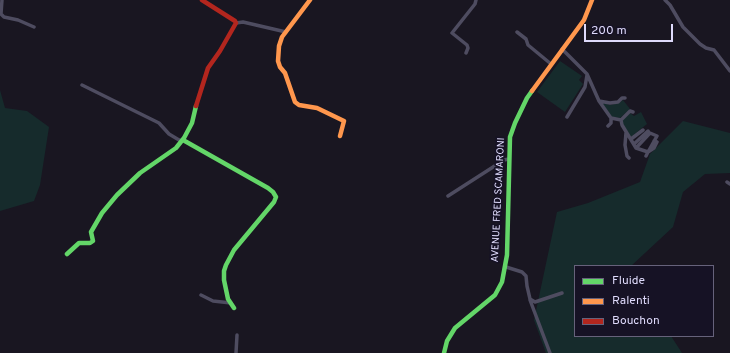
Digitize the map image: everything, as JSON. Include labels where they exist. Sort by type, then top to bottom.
[{"type":"street","points":[[2,0],[1,14],[4,17],[18,20],[34,27]]},
{"type":"street","points":[[202,0],[236,23]]},
{"type":"street","points":[[310,0],[282,37],[279,46],[278,61],[291,88],[293,100],[299,105],[317,108],[344,121],[340,136]]},
{"type":"street","points":[[466,53],[468,48],[467,45],[452,34],[476,4],[476,0]]},
{"type":"street","name":"AVENUE FRED SCAMARONI","points":[[444,353],[447,341],[455,328],[494,294],[502,282],[506,266],[508,237],[510,137],[519,112],[527,98],[584,20],[592,0]]},
{"type":"street","points":[[665,0],[670,5],[683,27],[700,44],[706,48],[714,50],[730,71]]},
{"type":"street","points":[[236,23],[243,22],[286,32]]},
{"type":"street","points":[[67,254],[79,244],[90,243],[93,241],[91,232],[102,213],[140,173],[176,148],[183,140],[192,123],[208,68],[220,51],[236,23]]},
{"type":"street","points":[[517,32],[526,39],[528,45],[551,64]]},
{"type":"street","points":[[562,49],[588,74],[599,101],[611,118],[611,123],[608,126]]},
{"type":"street","points":[[567,117],[585,87],[588,74]]},
{"type":"street","points":[[82,85],[159,123],[169,134],[179,140],[183,140],[273,192],[276,197],[274,202],[234,250],[226,265],[224,280],[228,299],[232,306]]},
{"type":"street","points":[[599,101],[610,103],[618,102],[622,98],[625,98]]},
{"type":"street","points":[[621,120],[630,110],[633,112]]},
{"type":"street","points":[[611,118],[621,120]]},
{"type":"street","points":[[621,120],[622,125],[635,146],[647,154],[657,136],[650,133],[635,146]]},
{"type":"street","points":[[631,139],[643,130]]},
{"type":"street","points":[[635,146],[648,131]]},
{"type":"street","points":[[626,132],[625,145],[627,156],[629,158]]},
{"type":"street","points":[[448,196],[504,160],[509,159]]},
{"type":"street","points":[[506,266],[522,272],[526,276],[530,299],[550,353]]},
{"type":"street","points":[[530,299],[535,302],[562,293]]},
{"type":"street","points":[[201,295],[213,301],[232,306]]},
{"type":"street","points":[[236,353],[237,335]]},
{"type":"green space","points":[[560,61],[582,76],[579,80],[583,84],[565,112],[537,92]]},
{"type":"green space","points":[[0,90],[5,108],[27,111],[49,127],[40,185],[34,201],[0,211]]},
{"type":"green space","points":[[623,100],[630,109],[620,118],[612,117],[601,102],[610,105],[619,103]]},
{"type":"green space","points":[[641,112],[647,124],[631,137],[623,125],[622,120],[630,113],[634,116]]},
{"type":"green space","points":[[683,121],[730,133],[730,173],[705,174],[683,192],[673,227],[632,265],[574,265],[574,337],[672,337],[682,353],[546,353],[534,320],[557,212],[588,203],[640,182],[650,154]]},
{"type":"traffic: fast","points":[[444,353],[447,341],[455,328],[495,295],[502,282],[507,255],[510,137],[515,123],[532,91]]},
{"type":"traffic: fast","points":[[67,254],[79,243],[90,243],[93,241],[91,232],[102,213],[117,195],[140,173],[176,148],[184,138],[192,123],[196,106]]},
{"type":"traffic: fast","points":[[183,140],[268,188],[276,197],[274,202],[234,250],[226,265],[224,280],[228,299],[234,308]]},
{"type":"traffic: slow","points":[[310,0],[282,37],[279,46],[278,61],[280,67],[285,73],[295,102],[299,105],[317,108],[344,121],[340,136]]},
{"type":"traffic: slow","points":[[532,91],[584,20],[592,0]]},
{"type":"traffic: jam","points":[[196,106],[208,68],[220,51],[236,23],[202,0]]}]
